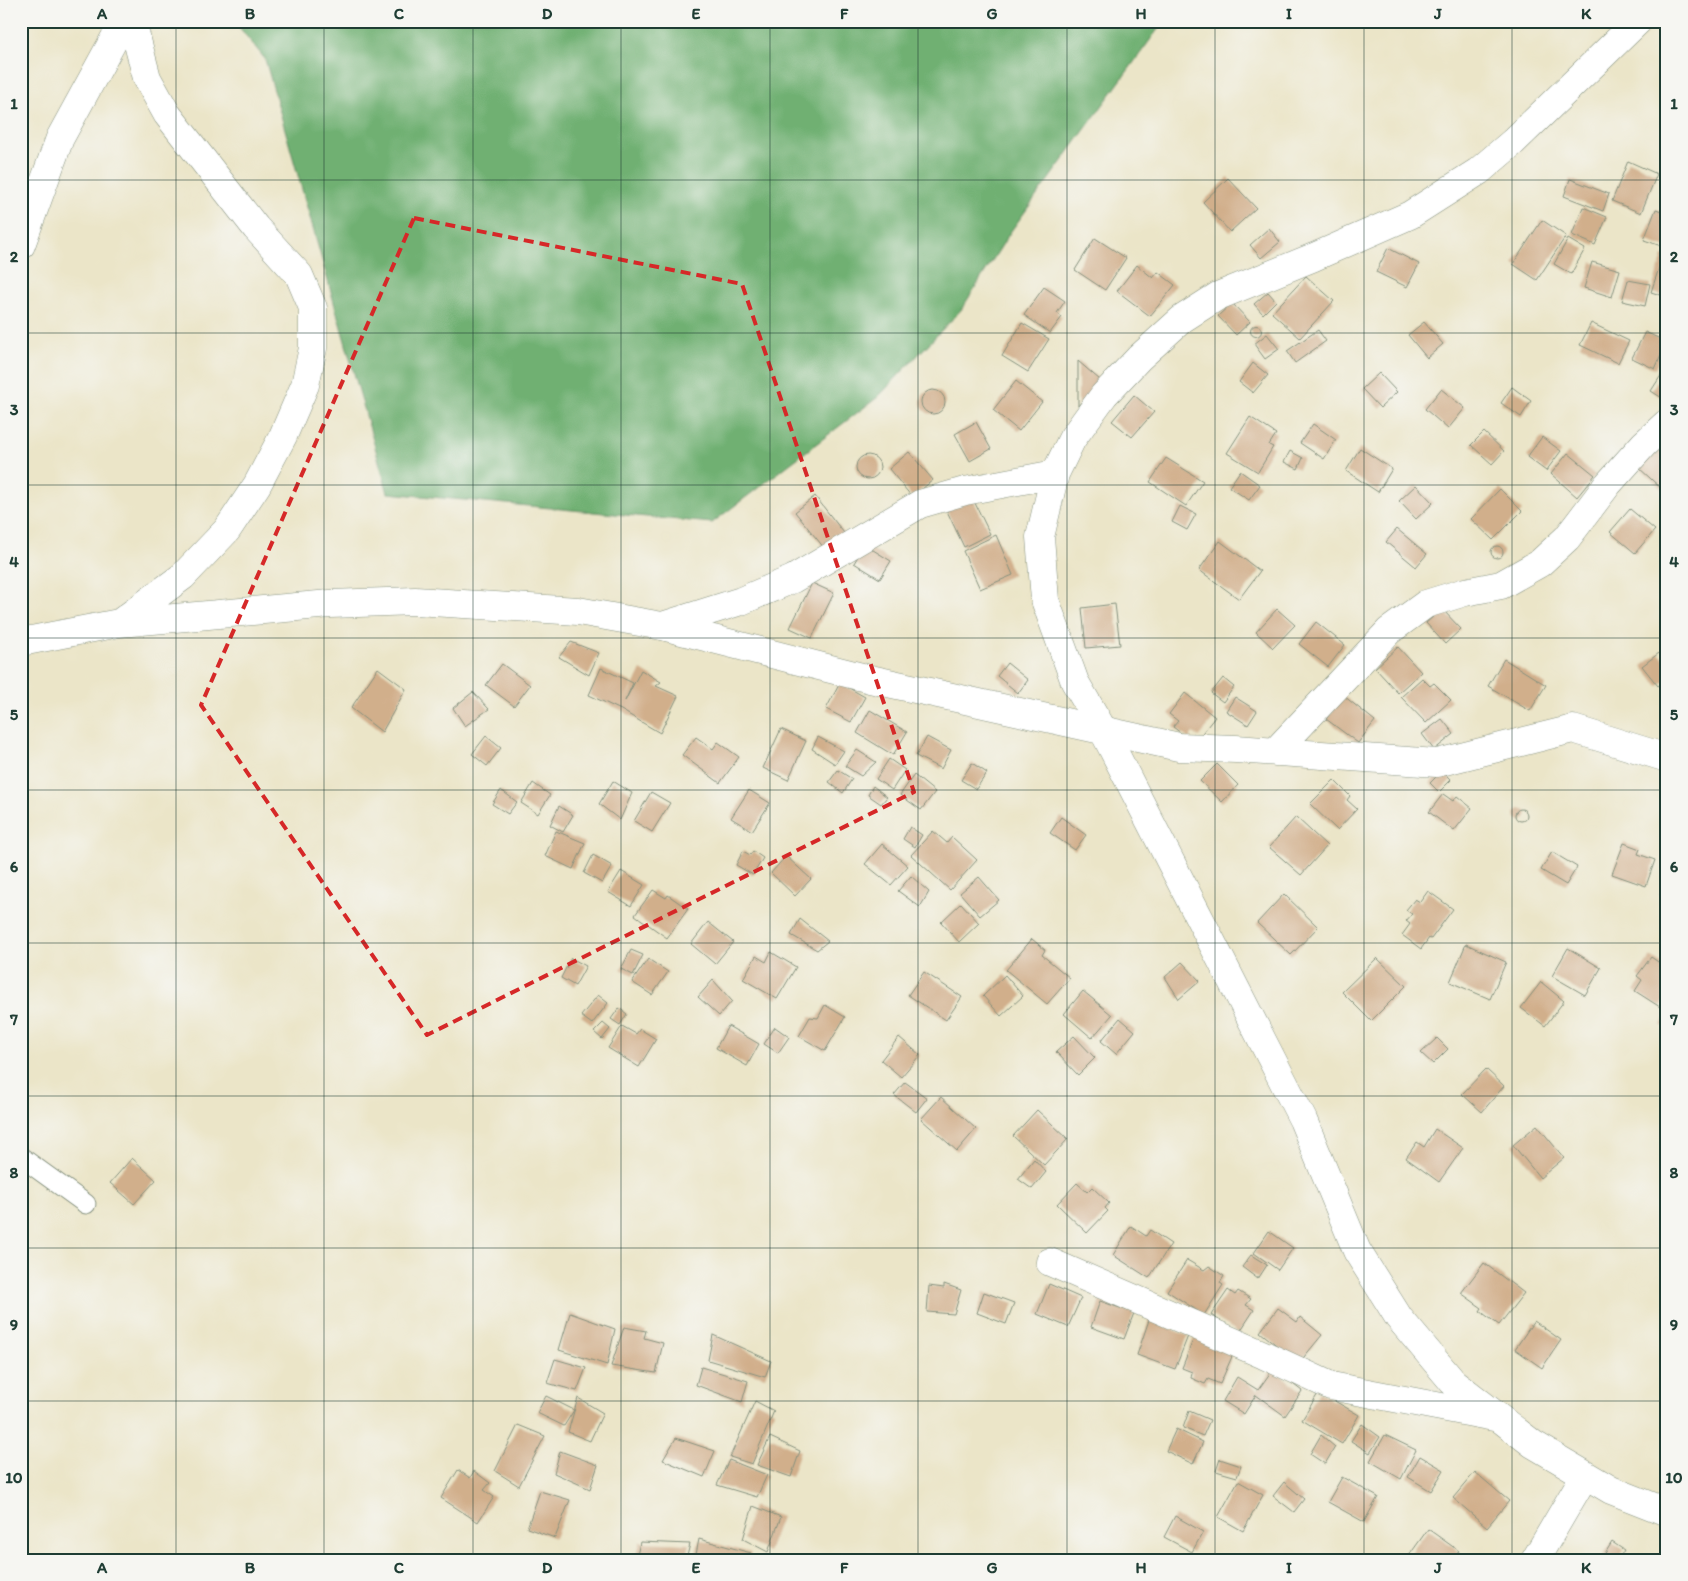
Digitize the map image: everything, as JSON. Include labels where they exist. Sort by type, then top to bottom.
[{"type":"street","points":[[21,245],[60,138],[124,21]]},
{"type":"street","points":[[119,623],[183,576],[227,530],[257,485],[282,436],[305,385],[313,348],[313,308],[299,275],[256,228],[166,114],[147,78],[132,21]]},
{"type":"street","points":[[1638,21],[1513,142],[1472,176],[1410,215],[1218,296],[1182,319],[1139,358],[1104,395],[1072,439],[1056,474],[1040,537],[1045,600],[1075,682],[1103,730],[1302,1120],[1358,1251],[1399,1318],[1453,1382],[1533,1444],[1611,1490],[1667,1512]]},
{"type":"street","points":[[1275,752],[1389,631],[1426,604],[1465,592],[1501,586],[1540,563],[1567,538],[1608,484],[1644,444],[1667,423]]},
{"type":"street","points":[[662,626],[741,601],[793,579],[920,504],[965,491],[1056,474]]},
{"type":"street","points":[[21,642],[119,623],[330,604],[415,601],[578,611],[662,626],[870,680],[1179,748],[1275,752],[1437,763],[1573,729],[1667,758]]},
{"type":"street","points":[[1050,1262],[1331,1386],[1500,1418]]},
{"type":"street","points":[[1535,1560],[1585,1475]]},
{"type":"lane","points":[[21,1157],[86,1204]]},
{"type":"highlighted area","points":[[414,218],[742,284],[914,792],[427,1035],[201,705]]},
{"type":"green space","points":[[234,21],[1164,21],[1011,231],[961,310],[878,397],[712,523],[388,493],[265,59]]},
{"type":"building","points":[[1628,161],[1657,174],[1641,213],[1612,201]]},
{"type":"building","points":[[1228,178],[1256,208],[1230,232],[1203,202]]},
{"type":"building","points":[[1570,179],[1609,194],[1603,211],[1564,196]]},
{"type":"building","points":[[1583,207],[1607,217],[1595,245],[1572,235]]},
{"type":"building","points":[[1656,209],[1667,213],[1667,248],[1644,240]]},
{"type":"building","points":[[1542,220],[1566,236],[1537,280],[1513,264]]},
{"type":"building","points":[[1269,228],[1280,242],[1261,258],[1250,245]]},
{"type":"building","points":[[1095,238],[1126,258],[1105,290],[1075,270]]},
{"type":"building","points":[[1568,239],[1585,249],[1571,274],[1554,264]]},
{"type":"building","points":[[1388,248],[1419,264],[1407,287],[1376,272]]},
{"type":"building","points":[[1663,256],[1667,257],[1667,297],[1651,292]]},
{"type":"building","points":[[1592,262],[1620,270],[1612,297],[1584,288]]},
{"type":"building","points":[[1137,265],[1153,278],[1158,272],[1175,285],[1150,316],[1117,291]]},
{"type":"building","points":[[1306,276],[1334,301],[1300,338],[1272,313]]},
{"type":"building","points":[[1628,280],[1650,284],[1645,306],[1622,301]]},
{"type":"building","points":[[1044,287],[1065,301],[1057,313],[1062,317],[1050,333],[1024,315]]},
{"type":"building","points":[[1268,292],[1276,301],[1263,314],[1254,304]]},
{"type":"building","points":[[1232,303],[1250,322],[1236,335],[1218,316]]},
{"type":"building","points":[[1424,322],[1443,344],[1427,358],[1408,335]]},
{"type":"building","points":[[1022,323],[1049,339],[1028,372],[1002,356]]},
{"type":"building","points":[[1591,323],[1629,341],[1618,363],[1580,345]]},
{"type":"building","points":[[1254,326],[1258,326],[1261,331],[1260,335],[1254,336],[1251,333],[1251,329]]},
{"type":"building","points":[[1318,330],[1326,341],[1295,363],[1287,351]]},
{"type":"building","points":[[1645,332],[1667,342],[1655,369],[1632,358]]},
{"type":"building","points":[[1267,334],[1279,349],[1265,359],[1254,344]]},
{"type":"building","points":[[1078,361],[1100,380],[1078,406]]},
{"type":"building","points":[[1253,363],[1268,375],[1253,393],[1239,382]]},
{"type":"building","points":[[1667,366],[1667,401],[1651,391]]},
{"type":"building","points":[[1379,373],[1397,392],[1380,408],[1362,389]]},
{"type":"building","points":[[1016,381],[1042,402],[1019,431],[993,410]]},
{"type":"building","points":[[1512,387],[1531,401],[1521,417],[1501,403]]},
{"type":"building","points":[[1441,389],[1465,408],[1448,429],[1425,409]]},
{"type":"building","points":[[933,390],[942,393],[945,402],[942,411],[933,414],[924,411],[921,402],[924,393]]},
{"type":"building","points":[[1134,395],[1154,412],[1132,437],[1112,421]]},
{"type":"building","points":[[1250,417],[1276,434],[1269,445],[1273,447],[1258,472],[1227,453]]},
{"type":"building","points":[[976,422],[991,449],[970,461],[955,434]]},
{"type":"building","points":[[1313,424],[1336,440],[1324,459],[1300,443]]},
{"type":"building","points":[[1484,432],[1504,451],[1492,464],[1471,445]]},
{"type":"building","points":[[1542,437],[1561,451],[1546,471],[1527,457]]},
{"type":"building","points":[[1658,446],[1667,455],[1667,488],[1664,491],[1638,467]]},
{"type":"building","points":[[1360,448],[1392,469],[1378,492],[1346,471]]},
{"type":"building","points":[[1290,451],[1303,458],[1298,469],[1284,462]]},
{"type":"building","points":[[909,452],[933,480],[912,497],[889,469]]},
{"type":"building","points":[[1568,453],[1595,475],[1577,497],[1551,474]]},
{"type":"building","points":[[868,455],[877,458],[880,467],[877,476],[868,479],[859,476],[856,467],[859,458]]},
{"type":"building","points":[[1166,458],[1203,481],[1186,506],[1150,482]]},
{"type":"building","points":[[1240,471],[1260,485],[1249,500],[1229,487]]},
{"type":"building","points":[[1416,485],[1433,503],[1416,519],[1399,501]]},
{"type":"building","points":[[1500,489],[1522,511],[1493,540],[1471,519]]},
{"type":"building","points":[[815,496],[844,533],[825,549],[795,512]]},
{"type":"building","points":[[972,497],[990,534],[964,547],[946,509]]},
{"type":"building","points":[[1180,506],[1196,514],[1187,530],[1172,522]]},
{"type":"building","points":[[1630,509],[1655,530],[1635,553],[1610,532]]},
{"type":"building","points":[[1397,529],[1427,554],[1416,567],[1386,542]]},
{"type":"building","points":[[996,535],[1013,575],[980,589],[963,551]]},
{"type":"building","points":[[1220,541],[1260,571],[1239,599],[1199,570]]},
{"type":"building","points":[[865,545],[891,561],[880,579],[854,563]]},
{"type":"building","points":[[1495,546],[1499,546],[1503,552],[1499,558],[1495,558],[1491,554],[1491,550]]},
{"type":"building","points":[[812,583],[834,593],[812,638],[790,628]]},
{"type":"building","points":[[1115,604],[1120,645],[1086,648],[1082,608]]},
{"type":"building","points":[[1277,609],[1295,625],[1273,648],[1256,632]]},
{"type":"building","points":[[1442,609],[1461,629],[1445,644],[1426,623]]},
{"type":"building","points":[[1316,622],[1345,645],[1328,667],[1299,644]]},
{"type":"building","points":[[571,642],[599,653],[589,675],[559,657]]},
{"type":"building","points":[[1398,647],[1421,672],[1398,693],[1375,668]]},
{"type":"building","points":[[1659,653],[1667,663],[1667,680],[1658,686],[1642,666]]},
{"type":"building","points":[[1504,659],[1546,685],[1530,711],[1488,686]]},
{"type":"building","points":[[1007,663],[1028,680],[1018,693],[997,676]]},
{"type":"building","points":[[502,664],[530,685],[514,706],[486,685]]},
{"type":"building","points":[[378,668],[406,689],[382,732],[351,708]]},
{"type":"building","points":[[601,668],[633,683],[625,701],[641,670],[661,682],[656,686],[678,696],[660,733],[621,710],[589,695]]},
{"type":"building","points":[[1223,678],[1234,687],[1223,702],[1211,693]]},
{"type":"building","points":[[1422,678],[1430,686],[1434,683],[1451,700],[1426,723],[1401,697]]},
{"type":"building","points":[[840,683],[865,697],[851,722],[826,709]]},
{"type":"building","points":[[473,692],[489,709],[465,726],[453,708]]},
{"type":"building","points":[[1185,693],[1215,717],[1199,737],[1193,733],[1189,739],[1173,727],[1178,721],[1169,714]]},
{"type":"building","points":[[1344,696],[1375,721],[1358,743],[1326,719]]},
{"type":"building","points":[[1235,697],[1257,711],[1248,725],[1226,711]]},
{"type":"building","points":[[870,710],[907,732],[893,755],[857,733]]},
{"type":"building","points":[[1442,719],[1454,734],[1434,750],[1422,734]]},
{"type":"building","points":[[781,729],[806,741],[788,780],[763,768]]},
{"type":"building","points":[[486,736],[501,748],[487,766],[472,754]]},
{"type":"building","points":[[696,737],[713,749],[718,742],[739,757],[720,783],[682,755]]},
{"type":"building","points":[[818,737],[844,751],[835,764],[812,749]]},
{"type":"building","points":[[927,737],[951,750],[941,769],[916,756]]},
{"type":"building","points":[[857,750],[876,762],[861,776],[845,766]]},
{"type":"building","points":[[889,759],[905,770],[892,790],[876,779]]},
{"type":"building","points":[[972,763],[987,773],[976,789],[961,780]]},
{"type":"building","points":[[1217,764],[1238,785],[1222,802],[1200,781]]},
{"type":"building","points":[[838,770],[852,779],[843,793],[829,782]]},
{"type":"building","points":[[1442,771],[1451,780],[1439,792],[1430,783]]},
{"type":"building","points":[[914,775],[935,792],[921,810],[900,795]]},
{"type":"building","points":[[1334,780],[1350,796],[1347,800],[1357,809],[1337,830],[1310,804]]},
{"type":"building","points":[[613,781],[632,793],[620,820],[599,804]]},
{"type":"building","points":[[533,783],[550,795],[538,814],[521,803]]},
{"type":"building","points":[[873,786],[887,797],[881,804],[868,795]]},
{"type":"building","points":[[501,790],[517,802],[508,814],[492,804]]},
{"type":"building","points":[[749,790],[770,803],[752,831],[731,818]]},
{"type":"building","points":[[651,792],[670,803],[652,832],[634,821]]},
{"type":"building","points":[[1443,794],[1453,801],[1457,796],[1472,808],[1454,831],[1429,812]]},
{"type":"building","points":[[559,806],[573,815],[563,832],[550,825]]},
{"type":"building","points":[[1521,809],[1527,815],[1521,821],[1515,815]]},
{"type":"building","points":[[1061,817],[1086,835],[1075,850],[1050,833]]},
{"type":"building","points":[[1296,817],[1327,846],[1301,875],[1269,847]]},
{"type":"building","points":[[910,827],[922,835],[915,847],[903,839]]},
{"type":"building","points":[[556,831],[585,843],[573,869],[545,856]]},
{"type":"building","points":[[933,831],[947,843],[952,837],[977,860],[950,890],[911,855]]},
{"type":"building","points":[[1624,843],[1640,849],[1638,854],[1655,860],[1646,886],[1612,874]]},
{"type":"building","points":[[882,844],[908,866],[891,885],[865,864]]},
{"type":"building","points":[[743,851],[750,855],[753,851],[763,858],[753,875],[736,865]]},
{"type":"building","points":[[1552,852],[1577,867],[1566,885],[1541,870]]},
{"type":"building","points":[[593,855],[612,866],[602,883],[584,873]]},
{"type":"building","points":[[786,856],[811,879],[795,896],[771,873]]},
{"type":"building","points":[[621,871],[644,885],[631,906],[608,892]]},
{"type":"building","points":[[911,876],[929,892],[920,907],[898,891]]},
{"type":"building","points":[[979,877],[999,900],[980,916],[960,893]]},
{"type":"building","points":[[1667,882],[1667,899],[1660,895]]},
{"type":"building","points":[[653,890],[666,898],[668,895],[688,909],[667,938],[635,915]]},
{"type":"building","points":[[1428,891],[1453,909],[1431,939],[1429,938],[1421,949],[1402,935],[1410,924],[1406,921],[1412,914],[1406,910],[1415,899],[1420,902]]},
{"type":"building","points":[[1284,894],[1318,927],[1291,955],[1257,923]]},
{"type":"building","points":[[961,903],[979,923],[959,942],[941,922]]},
{"type":"building","points":[[800,919],[828,941],[817,950],[791,935]]},
{"type":"building","points":[[708,922],[733,942],[715,964],[691,944]]},
{"type":"building","points":[[1032,939],[1045,950],[1042,955],[1070,978],[1047,1004],[1006,970]]},
{"type":"building","points":[[1466,944],[1506,962],[1490,999],[1450,982]]},
{"type":"building","points":[[1568,948],[1601,968],[1585,995],[1552,976]]},
{"type":"building","points":[[631,950],[643,955],[633,975],[621,969]]},
{"type":"building","points":[[771,952],[796,967],[777,999],[743,979],[756,956],[766,962]]},
{"type":"building","points":[[1651,957],[1667,968],[1667,996],[1660,1007],[1635,991],[1642,980],[1637,976]]},
{"type":"building","points":[[571,958],[586,966],[575,986],[561,978]]},
{"type":"building","points":[[1377,958],[1406,986],[1371,1021],[1342,992]]},
{"type":"building","points":[[648,959],[668,972],[652,995],[632,982]]},
{"type":"building","points":[[1182,962],[1200,981],[1179,999],[1165,977]]},
{"type":"building","points":[[924,972],[962,997],[946,1020],[908,995]]},
{"type":"building","points":[[1005,975],[1023,996],[1001,1016],[983,996]]},
{"type":"building","points":[[713,980],[732,1001],[719,1016],[698,997]]},
{"type":"building","points":[[1541,982],[1564,1001],[1545,1026],[1521,1008]]},
{"type":"building","points":[[1083,991],[1112,1015],[1092,1038],[1064,1014]]},
{"type":"building","points":[[598,995],[608,1003],[592,1024],[581,1016]]},
{"type":"building","points":[[825,1005],[845,1017],[825,1051],[799,1036],[810,1017],[818,1018]]},
{"type":"building","points":[[619,1008],[627,1014],[620,1025],[611,1019]]},
{"type":"building","points":[[1667,1016],[1667,1028],[1661,1025]]},
{"type":"building","points":[[1120,1018],[1135,1031],[1116,1054],[1101,1041]]},
{"type":"building","points":[[603,1023],[610,1029],[602,1039],[594,1032]]},
{"type":"building","points":[[622,1026],[636,1034],[640,1029],[656,1039],[639,1067],[608,1048]]},
{"type":"building","points":[[728,1026],[759,1044],[747,1066],[716,1048]]},
{"type":"building","points":[[775,1027],[789,1037],[778,1053],[764,1044]]},
{"type":"building","points":[[1074,1036],[1095,1058],[1078,1075],[1056,1052]]},
{"type":"building","points":[[899,1037],[920,1055],[901,1077],[881,1060]]},
{"type":"building","points":[[1437,1038],[1448,1049],[1433,1064],[1421,1053]]},
{"type":"building","points":[[1486,1069],[1504,1086],[1482,1112],[1462,1094]]},
{"type":"building","points":[[905,1082],[927,1098],[916,1112],[894,1095]]},
{"type":"building","points":[[941,1097],[976,1129],[957,1151],[921,1119]]},
{"type":"building","points":[[1037,1110],[1068,1139],[1044,1165],[1013,1136]]},
{"type":"building","points":[[1537,1125],[1564,1158],[1540,1178],[1513,1145]]},
{"type":"building","points":[[1435,1129],[1463,1148],[1439,1182],[1406,1158],[1417,1142],[1424,1147]]},
{"type":"building","points":[[132,1158],[156,1180],[134,1204],[110,1183]]},
{"type":"building","points":[[1034,1159],[1046,1172],[1032,1189],[1018,1179]]},
{"type":"building","points":[[1077,1183],[1087,1192],[1092,1187],[1109,1203],[1105,1208],[1108,1211],[1087,1233],[1057,1204]]},
{"type":"building","points":[[1131,1226],[1146,1236],[1150,1230],[1171,1244],[1149,1278],[1113,1255]]},
{"type":"building","points":[[1269,1231],[1293,1248],[1278,1270],[1254,1253]]},
{"type":"building","points":[[1251,1255],[1267,1265],[1258,1279],[1242,1267]]},
{"type":"building","points":[[1187,1260],[1204,1270],[1209,1266],[1224,1276],[1220,1283],[1223,1285],[1204,1315],[1167,1291]]},
{"type":"building","points":[[1484,1263],[1524,1293],[1499,1325],[1480,1311],[1482,1308],[1461,1293]]},
{"type":"building","points":[[944,1284],[961,1290],[954,1314],[927,1312],[929,1286],[944,1288]]},
{"type":"building","points":[[1049,1284],[1081,1298],[1068,1327],[1037,1314]]},
{"type":"building","points":[[1228,1290],[1235,1295],[1238,1291],[1251,1299],[1246,1305],[1254,1310],[1239,1333],[1211,1315]]},
{"type":"building","points":[[984,1292],[1014,1303],[1006,1324],[977,1313]]},
{"type":"building","points":[[1100,1301],[1134,1313],[1124,1339],[1091,1327]]},
{"type":"building","points":[[1278,1308],[1297,1322],[1300,1317],[1322,1335],[1299,1363],[1260,1332]]},
{"type":"building","points":[[570,1313],[615,1329],[607,1365],[559,1350]]},
{"type":"building","points":[[1149,1320],[1188,1336],[1175,1369],[1137,1355]]},
{"type":"building","points":[[1534,1321],[1561,1340],[1542,1368],[1515,1349]]},
{"type":"building","points":[[624,1327],[646,1331],[644,1338],[663,1343],[656,1373],[611,1366]]},
{"type":"building","points":[[713,1335],[771,1361],[765,1377],[708,1360]]},
{"type":"building","points":[[1195,1335],[1234,1352],[1220,1384],[1208,1379],[1205,1384],[1191,1378],[1192,1372],[1182,1368]]},
{"type":"building","points":[[555,1359],[586,1368],[577,1391],[547,1383]]},
{"type":"building","points":[[701,1367],[748,1381],[742,1402],[696,1385]]},
{"type":"building","points":[[1273,1369],[1302,1391],[1285,1416],[1256,1395],[1244,1414],[1223,1401],[1237,1377],[1258,1390]]},
{"type":"building","points":[[1319,1392],[1359,1415],[1342,1444],[1302,1420]]},
{"type":"building","points":[[546,1396],[574,1410],[564,1426],[537,1413]]},
{"type":"building","points":[[578,1398],[603,1413],[590,1441],[568,1432]]},
{"type":"building","points":[[755,1401],[774,1411],[752,1464],[730,1457]]},
{"type":"building","points":[[1189,1411],[1210,1420],[1203,1436],[1183,1428]]},
{"type":"building","points":[[1362,1424],[1380,1437],[1370,1453],[1351,1441]]},
{"type":"building","points":[[518,1425],[545,1436],[519,1486],[495,1471]]},
{"type":"building","points":[[1176,1429],[1203,1442],[1193,1464],[1166,1451]]},
{"type":"building","points":[[1321,1435],[1335,1447],[1325,1464],[1310,1454]]},
{"type":"building","points":[[1385,1435],[1416,1450],[1401,1479],[1370,1461]]},
{"type":"building","points":[[770,1437],[800,1451],[791,1477],[757,1465]]},
{"type":"building","points":[[676,1438],[715,1451],[704,1477],[663,1460]]},
{"type":"building","points":[[560,1451],[598,1465],[590,1489],[554,1473]]},
{"type":"building","points":[[1420,1456],[1444,1470],[1431,1491],[1408,1477]]},
{"type":"building","points":[[1220,1459],[1241,1466],[1237,1477],[1216,1471]]},
{"type":"building","points":[[729,1460],[767,1475],[757,1497],[717,1485]]},
{"type":"building","points":[[458,1470],[470,1478],[474,1471],[490,1483],[484,1490],[494,1497],[478,1522],[441,1498]]},
{"type":"building","points":[[1475,1472],[1509,1501],[1487,1527],[1453,1498]]},
{"type":"building","points":[[1342,1477],[1378,1497],[1364,1522],[1328,1502]]},
{"type":"building","points":[[1238,1481],[1263,1495],[1243,1531],[1218,1517]]},
{"type":"building","points":[[1284,1482],[1304,1499],[1294,1512],[1273,1496]]},
{"type":"building","points":[[540,1491],[570,1500],[555,1538],[527,1528]]},
{"type":"building","points":[[753,1506],[781,1517],[768,1552],[743,1539]]},
{"type":"building","points":[[1175,1516],[1203,1532],[1192,1552],[1164,1537]]},
{"type":"building","points":[[1428,1529],[1459,1551],[1453,1560],[1412,1560],[1408,1557]]},
{"type":"building","points":[[699,1539],[751,1553],[748,1560],[695,1560]]},
{"type":"building","points":[[640,1542],[690,1544],[686,1560],[636,1560]]},
{"type":"building","points":[[1612,1542],[1624,1550],[1618,1560],[1612,1560],[1604,1555]]}]
